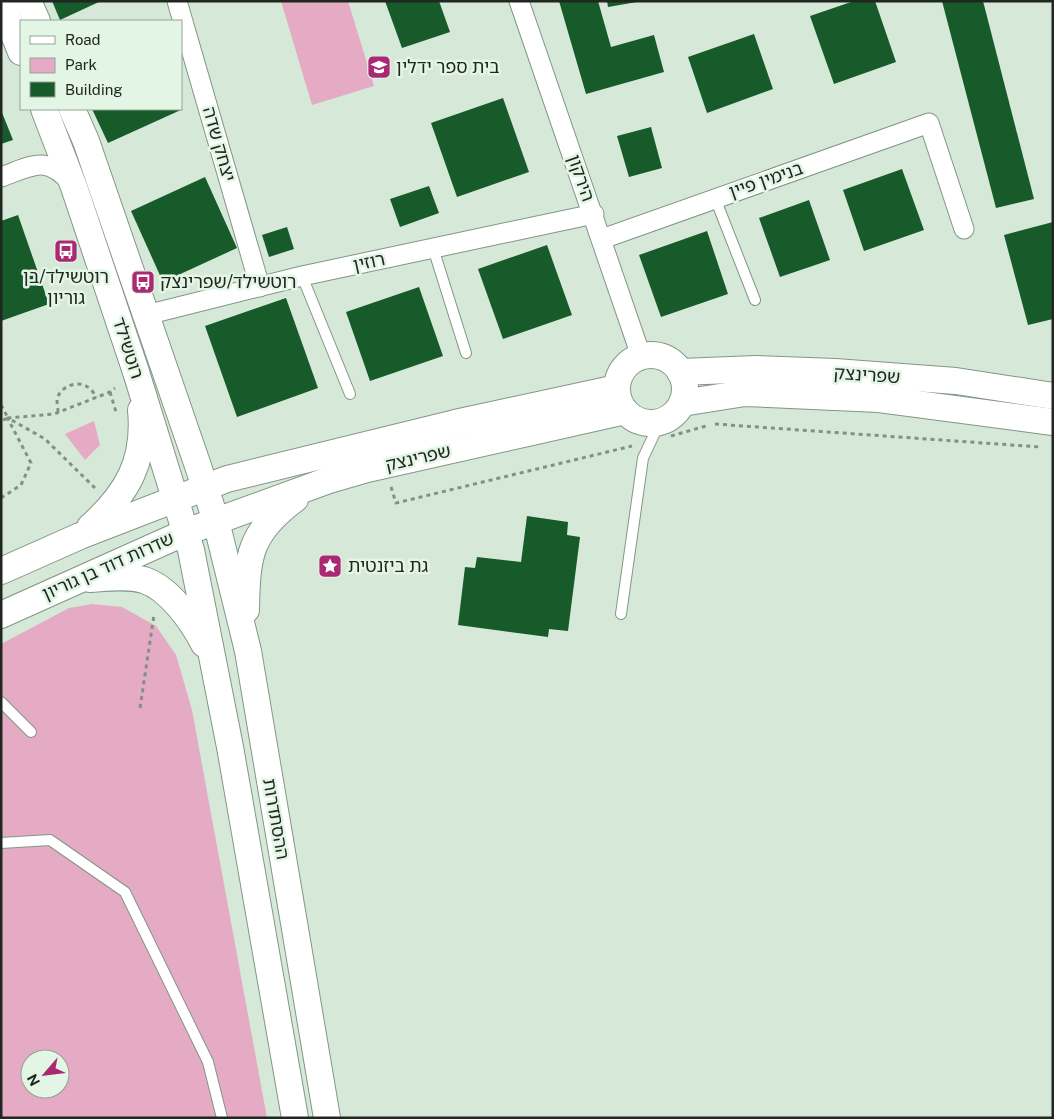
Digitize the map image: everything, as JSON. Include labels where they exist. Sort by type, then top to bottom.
[{"type":"main road","points":[[28,1],[37,20]]},
{"type":"main road","points":[[1,2],[20,50]]},
{"type":"main road","name":"רוטשילד","points":[[44,110],[74,187],[136,372],[186,532]]},
{"type":"main road","name":"רוטשילד","points":[[72,110],[86,141],[216,521]]},
{"type":"main road","points":[[657,355],[667,358],[680,372],[685,387],[682,402],[679,409],[656,432],[649,423],[637,420],[621,400],[620,374],[626,365],[635,358],[657,355]]},
{"type":"main road","name":"שפרינצק","points":[[680,372],[756,369],[835,372],[956,382],[1053,396]]},
{"type":"main road","points":[[80,536],[116,502],[128,485],[140,452],[142,416],[136,372]]},
{"type":"main road","name":"שפרינצק","points":[[682,402],[745,393],[879,398],[1053,422]]},
{"type":"main road","name":"שפרינצק","points":[[205,487],[227,479],[316,456],[455,423],[621,400]]},
{"type":"main road","name":"שפרינצק","points":[[216,521],[328,480],[621,400]]},
{"type":"main road","points":[[248,650],[247,595],[252,547],[273,516],[301,495],[328,480]]},
{"type":"main road","name":"שדרות דוד בן גוריון","points":[[1,571],[80,536],[205,487]]},
{"type":"main road","name":"שדרות דוד בן גוריון","points":[[1,615],[60,587],[186,532],[216,521]]},
{"type":"main road","name":"ההסתדרות","points":[[216,521],[248,650],[327,1118]]},
{"type":"main road","name":"ההסתדרות","points":[[186,532],[232,757],[294,1118]]},
{"type":"main road","points":[[60,587],[88,579],[119,578],[145,580],[173,600],[194,627],[203,642],[216,674]]},
{"type":"street","name":"יצחק שדה","points":[[177,1],[260,287]]},
{"type":"street","name":"הירקון","points":[[519,1],[642,356]]},
{"type":"street","name":"בנימין פיין","points":[[602,239],[929,123],[964,229]]},
{"type":"street","points":[[1,177],[42,164],[57,170],[74,187]]},
{"type":"street","name":"רוזין","points":[[146,315],[302,276],[594,214]]},
{"type":"lane","points":[[715,198],[755,300]]},
{"type":"lane","points":[[433,248],[466,353]]},
{"type":"lane","points":[[302,276],[350,394]]},
{"type":"lane","points":[[621,614],[643,458],[656,432]]},
{"type":"lane","points":[[1,702],[31,732]]},
{"type":"lane","points":[[1,843],[50,840],[125,892],[208,1062],[222,1118]]},
{"type":"path","points":[[1,421],[8,418],[58,412],[110,392],[136,372]]},
{"type":"path","points":[[58,412],[57,399],[61,390],[70,385],[86,386],[97,397]]},
{"type":"path","points":[[110,392],[117,416]]},
{"type":"path","points":[[1,405],[30,463],[21,486],[1,498]]},
{"type":"path","points":[[8,418],[45,439],[98,491]]},
{"type":"path","points":[[384,465],[396,503],[656,432],[713,424],[1043,447]]},
{"type":"path","points":[[140,708],[160,589]]},
{"type":"green space","points":[[281,1],[348,1],[374,86],[312,105]]},
{"type":"green space","points":[[94,421],[100,445],[85,460],[65,434]]},
{"type":"green space","points":[[92,604],[122,607],[156,626],[176,655],[192,710],[267,1118],[1,1118],[1,644],[69,608]]},
{"type":"building","points":[[52,1],[101,1],[60,20]]},
{"type":"building","points":[[385,1],[439,1],[450,32],[402,48]]},
{"type":"building","points":[[559,1],[598,1],[611,47],[654,35],[664,72],[586,94]]},
{"type":"building","points":[[607,1],[637,1],[637,2],[608,7]]},
{"type":"building","points":[[854,1],[875,1],[896,62],[834,84],[810,16]]},
{"type":"building","points":[[942,1],[983,1],[1034,199],[996,208]]},
{"type":"building","points":[[754,34],[773,89],[707,113],[688,57]]},
{"type":"building","points":[[503,98],[529,172],[457,197],[431,123]]},
{"type":"building","points":[[1,110],[13,140],[1,144]]},
{"type":"building","points":[[92,110],[181,110],[108,143]]},
{"type":"building","points":[[651,127],[662,168],[629,177],[617,136]]},
{"type":"building","points":[[902,169],[924,230],[864,251],[843,190]]},
{"type":"building","points":[[205,177],[237,248],[163,282],[131,211]]},
{"type":"building","points":[[429,186],[439,213],[400,227],[390,199]]},
{"type":"building","points":[[809,200],[830,260],[780,277],[759,218]]},
{"type":"building","points":[[18,215],[49,304],[1,321],[1,221]]},
{"type":"building","points":[[1053,222],[1053,319],[1028,325],[1004,235]]},
{"type":"building","points":[[287,227],[294,249],[269,257],[262,235]]},
{"type":"building","points":[[707,231],[728,294],[661,317],[639,255]]},
{"type":"building","points":[[547,245],[572,315],[503,339],[478,269]]},
{"type":"building","points":[[419,287],[443,356],[370,381],[346,312]]},
{"type":"building","points":[[286,298],[318,388],[237,417],[205,326]]},
{"type":"building","points":[[527,516],[568,522],[567,535],[580,537],[568,631],[549,629],[548,637],[458,625],[465,567],[475,568],[477,557],[521,562]]},
{"type":"place","name":"בית ספר ידלין","points":[[379,67]]},
{"type":"place","name":"רוטשילד/בן גוריון","points":[[66,251]]},
{"type":"place","name":"רוטשילד/שפרינצק","points":[[143,282]]},
{"type":"place","name":"גת ביזנטית","points":[[330,566]]}]
